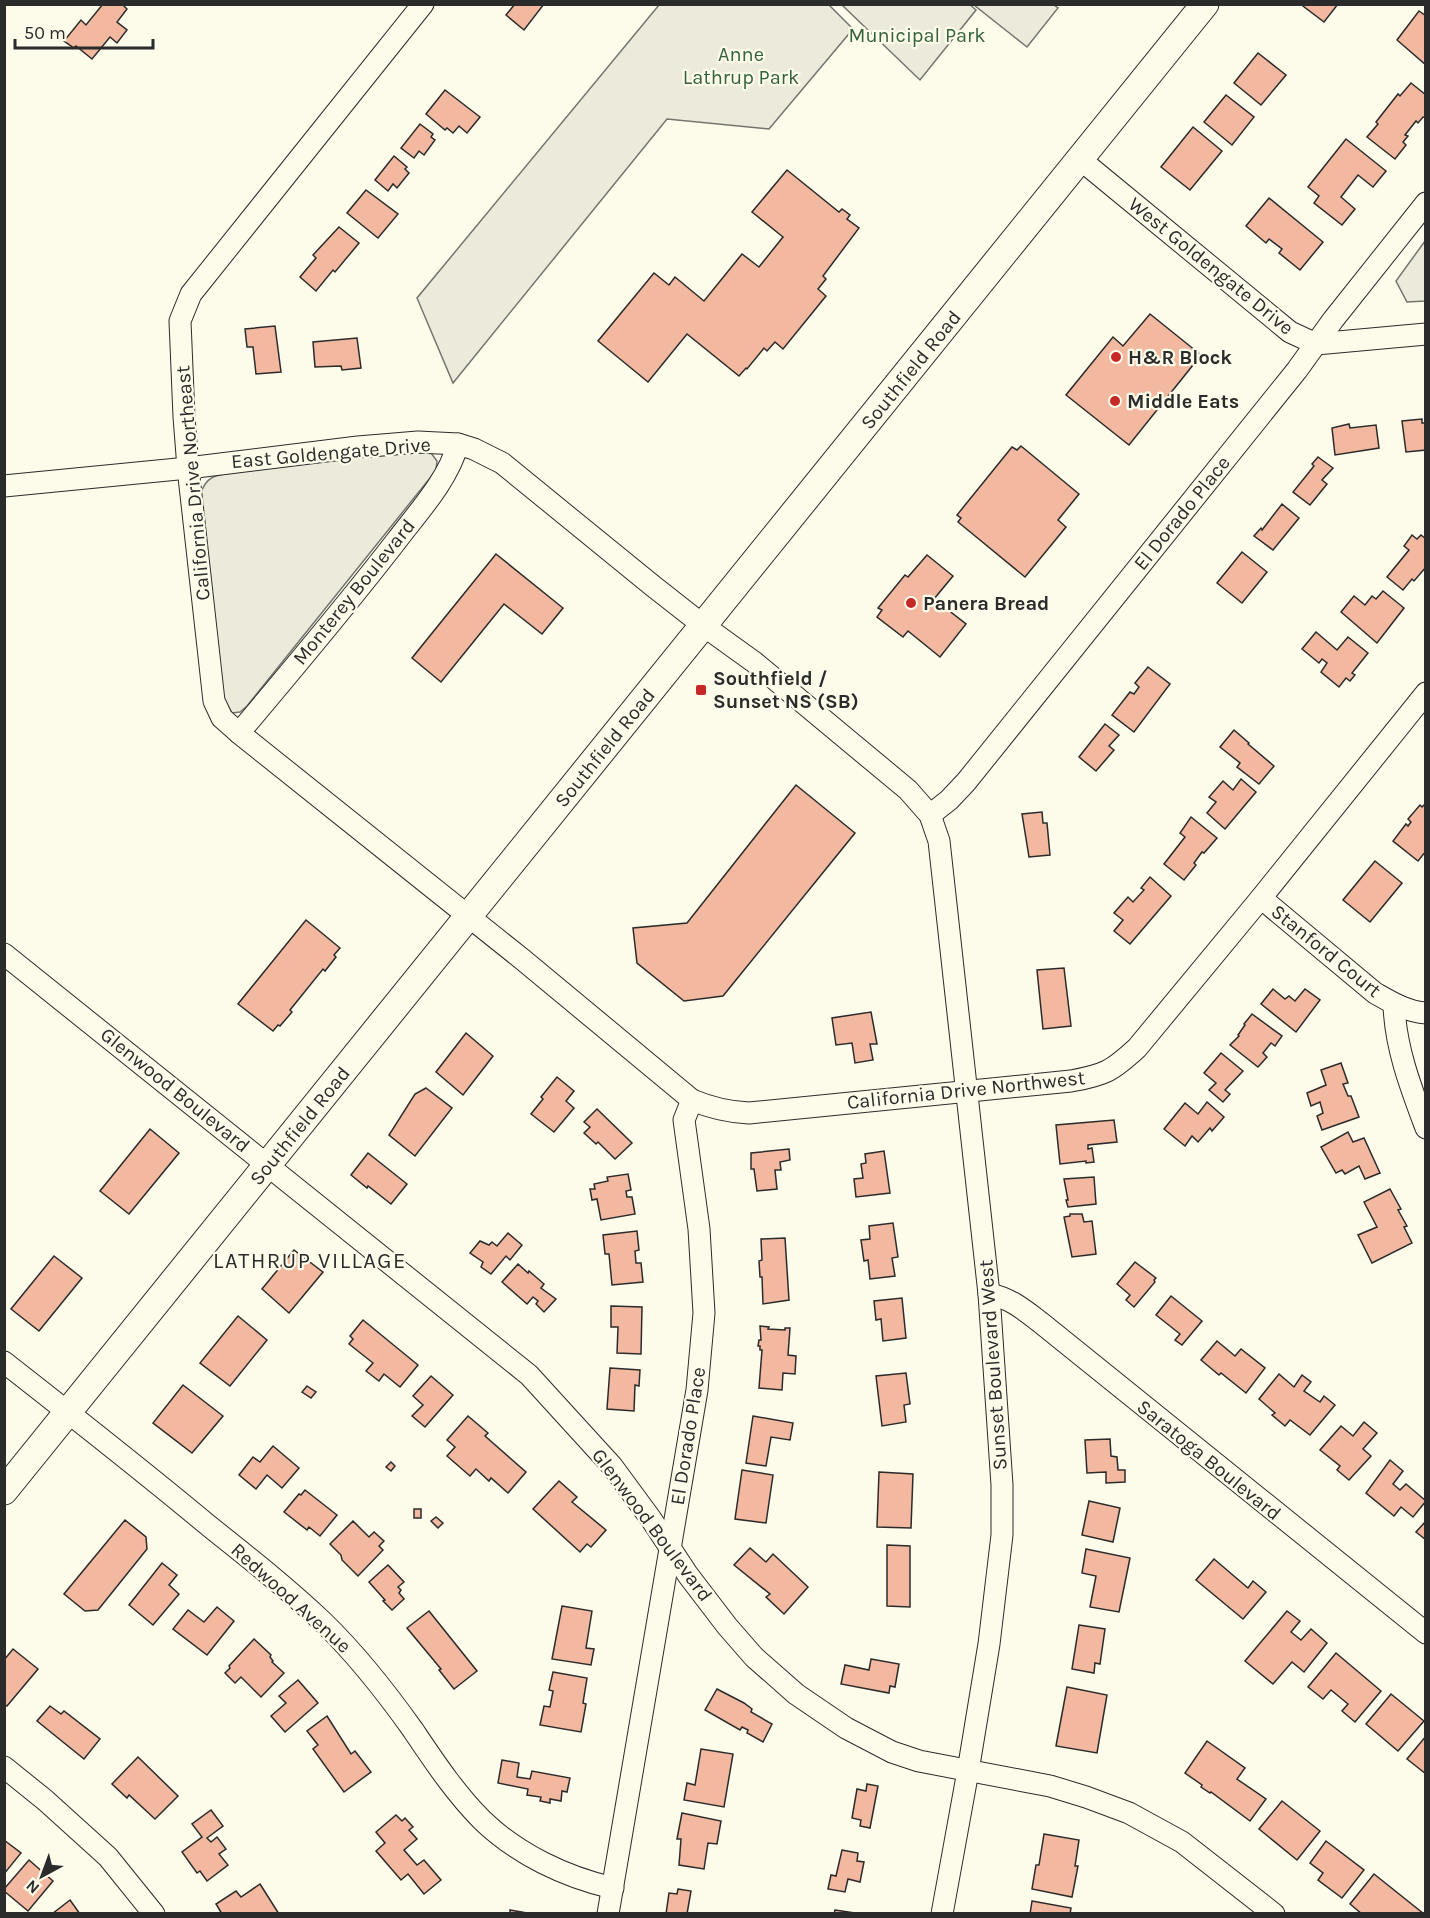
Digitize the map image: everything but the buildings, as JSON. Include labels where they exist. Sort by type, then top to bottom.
[{"type":"main road","name":"Southfield Road","points":[[4,1491],[1205,4]]},
{"type":"street","name":"California Drive Northeast","points":[[417,7],[191,294],[180,321],[188,468],[214,701],[222,718],[468,916]]},
{"type":"street","name":"West Goldengate Drive","points":[[1081,160],[1290,332],[1316,344],[1425,334]]},
{"type":"street","name":"El Dorado Place","points":[[930,815],[949,800],[973,773],[1297,370],[1425,203]]},
{"type":"street","name":"East Goldengate Drive","points":[[4,486],[418,442],[458,444],[474,449],[502,463],[704,626],[754,662],[908,790],[930,815]]},
{"type":"street","name":"Monterey Boulevard","points":[[239,733],[353,597],[425,503],[454,458],[458,444]]},
{"type":"street","name":"California Drive Northwest","points":[[468,916],[632,1048],[692,1100],[713,1109],[748,1113],[1071,1081],[1099,1076],[1118,1065],[1137,1048],[1425,693]]},
{"type":"street","name":"Sunset Boulevard West","points":[[930,815],[939,841],[989,1294],[1002,1485],[1002,1535],[989,1644],[942,1914]]},
{"type":"street","name":"Stanford Court","points":[[1261,898],[1375,993],[1394,1004],[1425,1013]]},
{"type":"street","name":"Glenwood Boulevard","points":[[4,954],[529,1376],[612,1466],[688,1575],[727,1626],[754,1657],[795,1694],[846,1728],[892,1752],[919,1761],[1057,1788],[1086,1797],[1151,1824],[1189,1846],[1274,1914]]},
{"type":"street","points":[[1394,1004],[1394,1023],[1403,1064],[1425,1128]]},
{"type":"street","name":"El Dorado Place","points":[[608,1914],[697,1390],[704,1313],[699,1229],[684,1120],[692,1100]]},
{"type":"street","name":"Saratoga Boulevard","points":[[989,1294],[1014,1302],[1040,1322],[1425,1633]]},
{"type":"street","name":"Redwood Avenue","points":[[4,1362],[289,1591],[324,1624],[384,1691],[450,1782],[483,1821],[513,1845],[543,1863],[591,1883],[613,1888]]},
{"type":"street","points":[[4,1767],[108,1857],[154,1914]]},
{"type":"green space","name":"Municipal Park","points":[[969,4],[976,10],[920,80],[842,5]]},
{"type":"green space","name":"Anne Lathrup Park","points":[[659,5],[829,5],[853,29],[769,129],[667,119],[453,383],[417,298]]},
{"type":"green space","points":[[1425,241],[1425,301],[1407,302],[1396,281]]},
{"type":"green space","points":[[428,452],[437,461],[436,470],[430,478],[247,706],[240,712],[232,713],[223,698],[201,493],[207,482],[213,477],[224,474],[333,459]]},
{"type":"shaded area","points":[[974,5],[1054,5],[1058,8],[1027,47]]},
{"type":"place","name":"H&R Block","points":[[1116,357]]},
{"type":"place","name":"Middle Eats","points":[[1115,401]]},
{"type":"place","name":"Panera Bread","points":[[911,603]]},
{"type":"place","name":"Southfield / Sunset NS (SB)","points":[[701,690]]},
{"type":"district","name":"LATHRUP VILLAGE","points":[[310,1261]]}]
